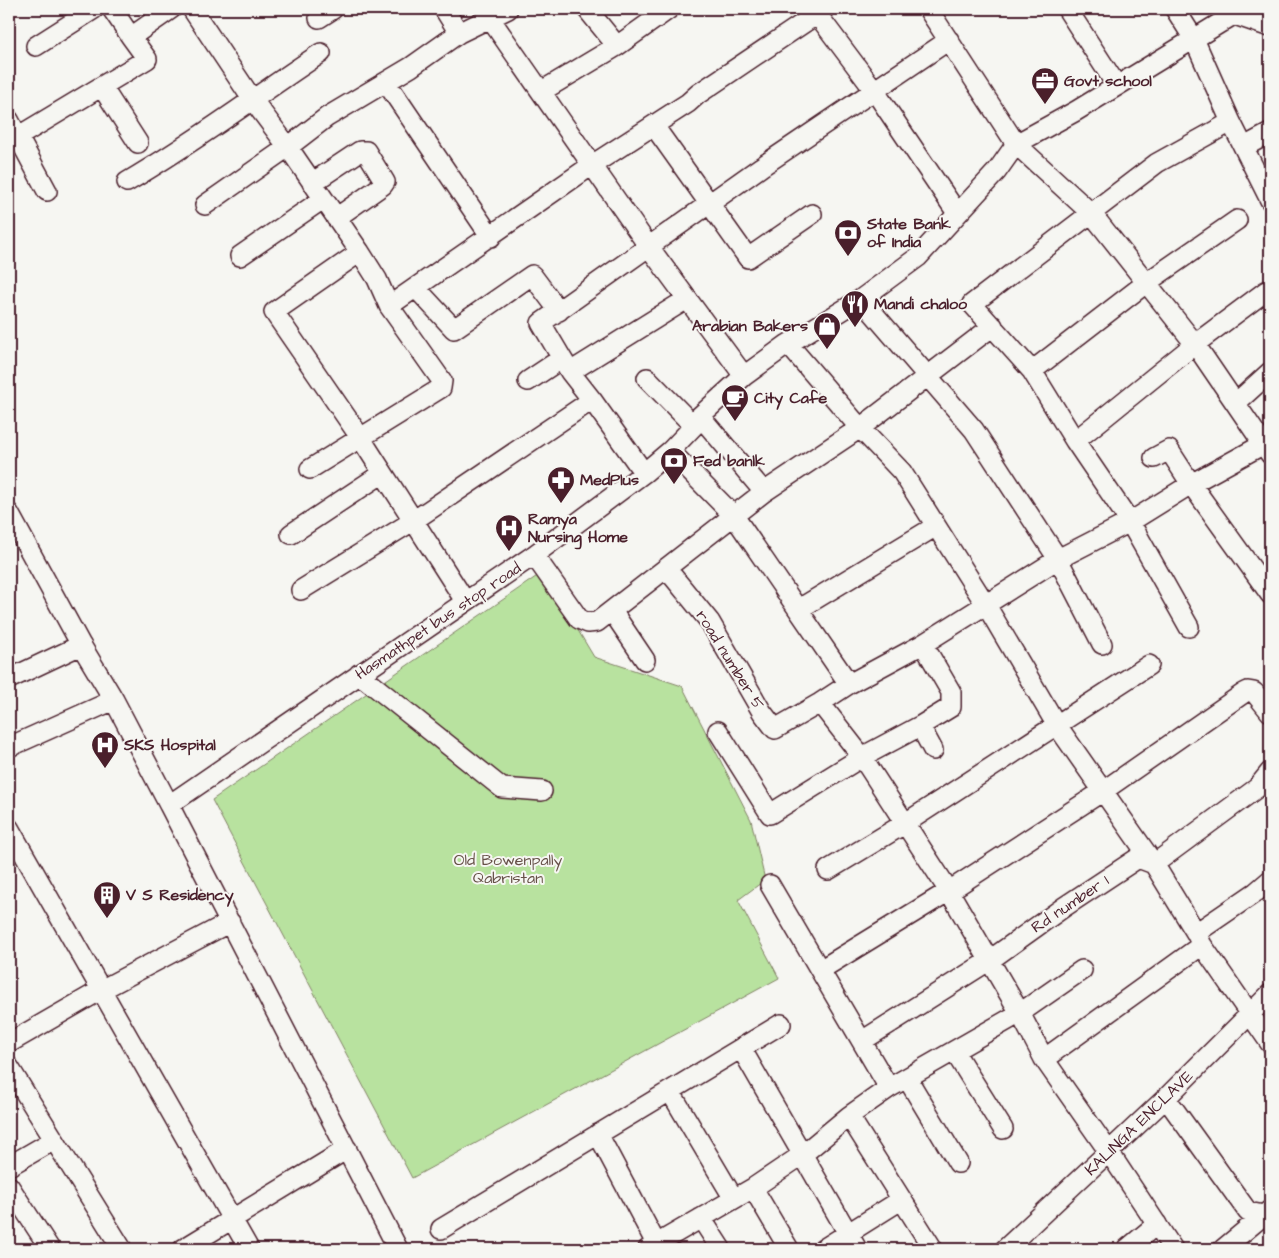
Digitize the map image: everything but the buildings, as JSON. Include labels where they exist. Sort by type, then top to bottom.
[{"type":"street","points":[[36,46],[94,9]]},
{"type":"street","points":[[47,191],[12,133],[102,86],[147,59],[112,9]]},
{"type":"street","points":[[131,37],[171,9]]},
{"type":"street","points":[[192,9],[252,99],[312,183],[330,204],[377,278],[389,306],[442,381],[441,388],[310,469]]},
{"type":"street","points":[[444,9],[459,32]]},
{"type":"street","points":[[205,205],[288,147],[327,117],[431,54],[459,32],[508,9]]},
{"type":"street","points":[[587,9],[617,46]]},
{"type":"street","points":[[542,91],[617,46],[669,9]]},
{"type":"street","points":[[928,9],[1016,144],[1092,214],[1195,344],[1268,446],[1191,484],[1130,522],[1058,559],[923,644],[849,684],[820,703],[862,757],[949,891],[1020,1013],[1044,1059],[1174,1249]]},
{"type":"street","points":[[1067,9],[1117,86]]},
{"type":"street","points":[[1175,9],[1194,39],[1270,200]]},
{"type":"street","points":[[389,306],[592,166],[654,126],[817,11],[874,90],[957,213]]},
{"type":"street","points":[[1239,12],[1270,27]]},
{"type":"street","name":"Hasmathpet bus stop road","points":[[169,805],[534,555],[644,473],[670,451],[697,421],[744,376],[788,344],[861,299],[918,257],[998,171],[1016,144],[1117,86],[1239,12]]},
{"type":"street","points":[[488,18],[542,91],[649,248],[744,376]]},
{"type":"street","points":[[644,473],[566,366],[542,323],[710,203],[949,40]]},
{"type":"street","points":[[126,182],[172,155],[321,53]]},
{"type":"street","points":[[386,82],[491,237]]},
{"type":"street","points":[[102,86],[138,142]]},
{"type":"street","points":[[1189,627],[1130,522],[1032,371],[972,304],[1158,163],[1232,122]]},
{"type":"street","points":[[654,126],[748,258],[812,214]]},
{"type":"street","points":[[1244,147],[1270,133]]},
{"type":"street","points":[[240,256],[330,204],[383,185],[385,182],[366,151],[360,151],[312,183]]},
{"type":"street","points":[[1032,371],[1146,283],[1237,220]]},
{"type":"street","points":[[360,252],[274,312],[360,437],[465,601]]},
{"type":"street","points":[[416,288],[454,329],[532,275],[559,311]]},
{"type":"street","points":[[1076,441],[1195,344],[1266,290]]},
{"type":"street","points":[[528,381],[566,366],[687,299]]},
{"type":"street","points":[[861,299],[974,430],[1058,559],[1102,644]]},
{"type":"street","points":[[534,555],[580,619],[592,624],[612,611],[764,492],[860,428],[993,326]]},
{"type":"street","points":[[788,344],[860,428],[902,472],[986,605],[1056,724],[1154,864],[1199,939],[1270,1043]]},
{"type":"street","points":[[1236,402],[1270,372]]},
{"type":"street","points":[[647,378],[697,421],[764,492]]},
{"type":"street","points":[[301,590],[413,521],[592,400]]},
{"type":"street","points":[[1154,458],[1169,450],[1191,484],[1270,594]]},
{"type":"street","points":[[670,451],[734,516],[849,684]]},
{"type":"street","points":[[291,534],[382,473]]},
{"type":"street","points":[[9,513],[16,544],[114,700],[398,1249]]},
{"type":"street","points":[[799,609],[936,526]]},
{"type":"street","name":"road number 5","points":[[666,568],[710,622],[762,712],[774,729],[820,703]]},
{"type":"street","points":[[612,611],[645,660]]},
{"type":"street","points":[[718,731],[770,814],[862,757],[951,707],[951,692],[923,644]]},
{"type":"street","points":[[9,679],[81,645]]},
{"type":"street","points":[[828,870],[904,824],[1149,665]]},
{"type":"street","points":[[359,674],[502,788],[542,791]]},
{"type":"street","points":[[820,970],[949,891],[1103,791],[1248,691],[1254,692],[1270,712]]},
{"type":"street","points":[[9,747],[114,700]]},
{"type":"street","points":[[920,726],[933,750]]},
{"type":"street","points":[[1154,864],[1257,788],[1270,772]]},
{"type":"street","points":[[9,828],[249,1249]]},
{"type":"street","name":"Rd number 1","points":[[862,1041],[990,960],[1064,907],[1138,858],[1154,864]]},
{"type":"street","points":[[1044,1059],[1199,939],[1270,880]]},
{"type":"street","points":[[770,885],[889,1088]]},
{"type":"street","points":[[9,1044],[101,990],[230,922]]},
{"type":"street","points":[[598,1134],[654,1248],[753,1188],[802,1155],[849,1116],[889,1088],[1020,1013],[1082,970]]},
{"type":"street","name":"KALINGA ENCLAVE","points":[[1005,1249],[1166,1098],[1270,994]]},
{"type":"street","points":[[441,1228],[781,1024]]},
{"type":"street","points":[[741,1048],[853,1242]]},
{"type":"street","points":[[954,1051],[1003,1129]]},
{"type":"street","points":[[9,1067],[122,1249]]},
{"type":"street","points":[[907,1078],[958,1163]]},
{"type":"street","points":[[670,1091],[734,1199]]},
{"type":"street","points":[[1166,1098],[1248,1212],[1267,1213]]},
{"type":"street","points":[[849,1116],[933,1249]]},
{"type":"street","points":[[9,1166],[54,1140]]},
{"type":"street","points":[[183,1249],[347,1149]]},
{"type":"street","points":[[9,1186],[50,1249]]},
{"type":"street","points":[[753,1188],[789,1249]]},
{"type":"street","points":[[823,1249],[853,1242],[901,1200]]},
{"type":"street","points":[[1223,1249],[1267,1213]]},
{"type":"street","points":[[701,1218],[721,1249]]},
{"type":"street","points":[[1127,1249],[1157,1224]]},
{"type":"green space","name":"Old Bowenpally Qabristan","points":[[543,572],[594,657],[682,686],[751,820],[765,880],[738,900],[779,978],[412,1178],[212,800]]},
{"type":"place","name":"Govt school","points":[[1045,105]]},
{"type":"place","name":"State Bank of India","points":[[848,257]]},
{"type":"place","name":"Mandi chaloo","points":[[855,328]]},
{"type":"place","name":"Arabian Bakers","points":[[827,350]]},
{"type":"place","name":"City Cafe","points":[[735,422]]},
{"type":"place","name":"Fed banlk","points":[[674,485]]},
{"type":"place","name":"MedPlus","points":[[561,504]]},
{"type":"place","name":"Ramya Nursing Home","points":[[509,552]]},
{"type":"place","name":"SKS Hospital","points":[[105,769]]},
{"type":"place","name":"V S Residency","points":[[107,919]]}]
